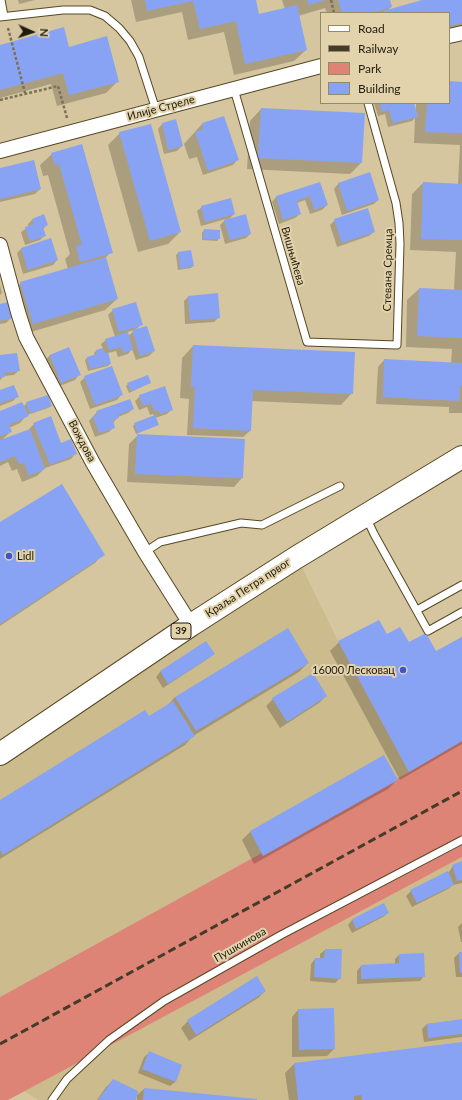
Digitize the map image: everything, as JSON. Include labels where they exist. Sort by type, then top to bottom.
[{"type":"main road","name":"Краља Петра првог","points":[[0,754],[191,625],[297,557],[462,457]]},
{"type":"street","points":[[450,36],[462,33]]},
{"type":"street","name":"Илије Стреле","points":[[0,151],[320,66]]},
{"type":"street","name":"Вождова","points":[[0,245],[26,337],[93,463],[145,552],[191,625]]},
{"type":"lane","points":[[1,0],[2,16],[63,10],[90,10],[105,16],[119,28],[130,41],[139,57],[156,110]]},
{"type":"lane","name":"Вишњићева","points":[[234,89],[307,342],[397,345]]},
{"type":"lane","name":"Стевана Сремца","points":[[368,104],[396,203],[399,223],[400,244],[397,345]]},
{"type":"lane","points":[[145,552],[160,542],[241,523],[262,525],[340,486]]},
{"type":"lane","points":[[366,516],[374,534],[428,631],[462,612]]},
{"type":"lane","points":[[417,610],[462,585]]},
{"type":"lane","name":"Пушкинова","points":[[52,1100],[67,1079],[108,1040],[164,1001],[281,935],[462,840]]},
{"type":"path","points":[[331,0],[334,12]]},
{"type":"path","points":[[2,16],[25,93]]},
{"type":"path","points":[[0,100],[58,86],[70,132]]},
{"type":"shaded area","points":[[297,557],[338,641],[409,772],[0,997],[0,754]]},
{"type":"shaded area","points":[[462,857],[462,1100],[38,1100],[24,1091]]},
{"type":"green space","points":[[462,741],[462,857],[8,1100],[0,1100],[0,997],[409,772]]},
{"type":"building","points":[[145,0],[256,0],[259,14],[297,5],[307,50],[245,64],[236,21],[200,29],[193,1],[147,11]]},
{"type":"building","points":[[307,0],[325,0],[309,5]]},
{"type":"building","points":[[338,0],[390,0],[392,7],[375,12],[342,12]]},
{"type":"building","points":[[422,0],[462,0],[462,23],[450,26],[450,12],[383,11]]},
{"type":"building","points":[[64,27],[69,47],[107,36],[119,82],[69,95],[63,73],[0,90],[0,45]]},
{"type":"building","points":[[450,81],[462,82],[462,133],[425,132],[427,104],[450,104]]},
{"type":"building","points":[[380,104],[414,104],[418,117],[393,123],[389,110],[382,112]]},
{"type":"building","points":[[261,108],[365,113],[362,163],[258,158]]},
{"type":"building","points":[[224,116],[239,160],[208,171],[195,132],[203,129],[202,123]]},
{"type":"building","points":[[176,119],[183,146],[168,150],[162,123]]},
{"type":"building","points":[[151,124],[181,232],[150,241],[119,132]]},
{"type":"building","points":[[82,144],[113,253],[80,262],[76,246],[82,245],[59,164],[55,165],[51,153]]},
{"type":"building","points":[[34,160],[41,189],[0,199],[0,168]]},
{"type":"building","points":[[370,172],[379,200],[347,211],[338,183]]},
{"type":"building","points":[[320,182],[328,205],[314,210],[310,196],[297,201],[301,214],[283,220],[276,196]]},
{"type":"building","points":[[423,182],[462,184],[462,240],[421,239]]},
{"type":"building","points":[[231,198],[235,214],[205,222],[201,206]]},
{"type":"building","points":[[368,208],[375,232],[342,243],[334,219]]},
{"type":"building","points":[[44,214],[48,225],[43,227],[46,236],[30,241],[25,227],[34,224],[32,219]]},
{"type":"building","points":[[246,214],[251,234],[230,240],[224,220]]},
{"type":"building","points":[[204,229],[220,230],[220,239],[203,239]]},
{"type":"building","points":[[51,238],[58,260],[28,270],[21,248]]},
{"type":"building","points":[[191,250],[194,266],[180,269],[178,252]]},
{"type":"building","points":[[106,257],[118,299],[33,324],[20,282]]},
{"type":"building","points":[[419,288],[462,290],[462,338],[417,336]]},
{"type":"building","points":[[218,293],[220,318],[190,320],[188,296]]},
{"type":"building","points":[[8,302],[12,318],[0,321],[0,304]]},
{"type":"building","points":[[136,302],[143,325],[119,332],[112,309]]},
{"type":"building","points":[[147,326],[155,351],[140,356],[132,330]]},
{"type":"building","points":[[128,332],[133,350],[123,353],[121,347],[109,350],[105,339]]},
{"type":"building","points":[[193,345],[355,352],[353,394],[253,390],[251,431],[193,428],[195,387],[191,387]]},
{"type":"building","points":[[69,347],[81,375],[61,383],[50,355]]},
{"type":"building","points":[[103,348],[104,353],[108,352],[111,364],[90,369],[87,357],[97,354],[96,350]]},
{"type":"building","points":[[17,353],[20,371],[4,373],[5,377],[0,377],[0,355]]},
{"type":"building","points":[[384,359],[462,363],[462,386],[460,386],[459,401],[383,397]]},
{"type":"building","points":[[112,366],[123,395],[95,405],[84,376]]},
{"type":"building","points":[[148,375],[151,383],[131,391],[127,383]]},
{"type":"building","points":[[14,385],[19,397],[0,403],[0,390]]},
{"type":"building","points":[[165,386],[173,410],[160,414],[158,410],[154,411],[151,403],[143,406],[139,395]]},
{"type":"building","points":[[48,395],[52,406],[30,413],[26,402]]},
{"type":"building","points":[[130,399],[134,409],[118,415],[119,418],[113,420],[115,428],[99,433],[93,416],[98,414],[96,411]]},
{"type":"building","points":[[22,402],[29,416],[9,425],[12,432],[0,436],[0,411]]},
{"type":"building","points":[[155,415],[159,425],[138,433],[134,423]]},
{"type":"building","points":[[51,416],[61,443],[71,439],[77,454],[50,465],[33,423]]},
{"type":"building","points":[[30,429],[45,469],[29,476],[24,463],[19,464],[15,456],[0,462],[0,440]]},
{"type":"building","points":[[137,434],[245,439],[243,478],[135,474]]},
{"type":"building","points":[[62,484],[105,555],[0,624],[0,522]]},
{"type":"building","points":[[379,620],[387,634],[400,627],[409,642],[426,633],[436,651],[462,637],[462,741],[409,772],[338,641]]},
{"type":"building","points":[[288,628],[309,663],[196,731],[175,697]]},
{"type":"building","points":[[206,641],[215,654],[168,684],[160,671]]},
{"type":"building","points":[[313,673],[327,696],[287,722],[272,698]]},
{"type":"building","points":[[173,701],[195,736],[3,855],[0,850],[0,800],[145,710],[149,716]]},
{"type":"building","points":[[384,755],[398,780],[263,856],[250,831]]},
{"type":"building","points":[[462,861],[462,880],[457,881],[452,865]]},
{"type":"building","points":[[448,871],[454,885],[417,903],[410,890]]},
{"type":"building","points":[[384,903],[389,913],[356,929],[352,919]]},
{"type":"building","points":[[325,949],[342,949],[341,979],[314,977],[315,958],[324,958]]},
{"type":"building","points":[[459,952],[462,952],[462,973],[460,973]]},
{"type":"building","points":[[424,953],[425,977],[361,979],[361,965],[399,963],[399,954]]},
{"type":"building","points":[[257,976],[266,991],[196,1035],[187,1020]]},
{"type":"building","points":[[334,1008],[335,1049],[299,1050],[298,1009]]},
{"type":"building","points":[[462,1019],[462,1034],[428,1038],[427,1024]]},
{"type":"building","points":[[462,1042],[462,1100],[362,1100],[361,1095],[354,1096],[354,1100],[298,1100],[294,1063]]},
{"type":"building","points":[[149,1051],[182,1065],[176,1082],[142,1069]]},
{"type":"building","points":[[113,1079],[138,1091],[136,1100],[98,1100]]},
{"type":"building","points":[[144,1088],[257,1099],[257,1100],[143,1100]]},
{"type":"railway","points":[[0,1044],[462,791]]},
{"type":"place","name":"Lidl","points":[[9,556]]},
{"type":"place","name":"16000 Лесковац","points":[[403,670]]}]
